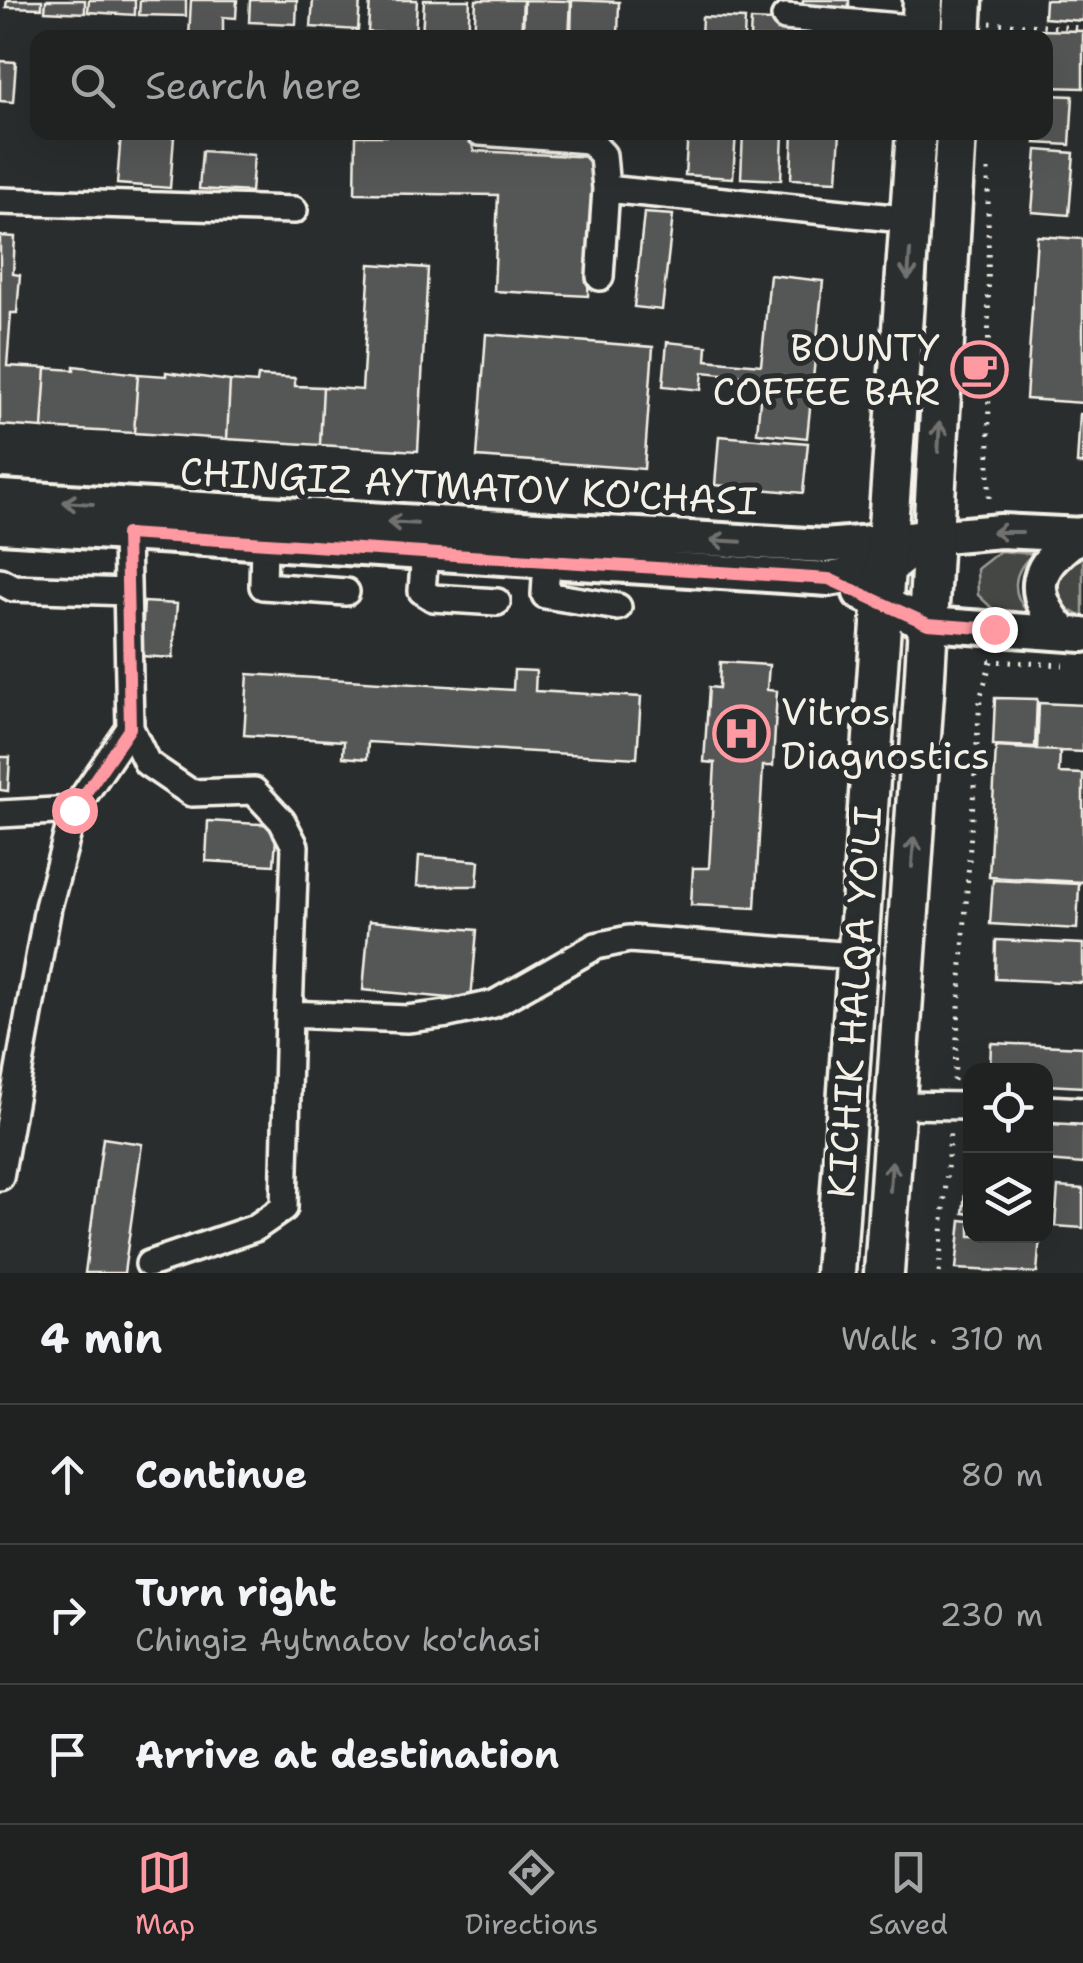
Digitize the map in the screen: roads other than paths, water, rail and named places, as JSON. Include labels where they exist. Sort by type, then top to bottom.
[{"type":"highway","name":"KICHIK HALQA YO'LI","points":[[835,1273],[916,140]]},
{"type":"highway","name":"KICHIK HALQA YO'LI","points":[[884,1273],[934,534],[972,142]]},
{"type":"main road","name":"CHINGIZ AYTMATOV KO'CHASI","points":[[0,498],[824,546],[888,571]]},
{"type":"main road","name":"CHINGIZ AYTMATOV KO'CHASI","points":[[0,526],[829,579],[888,571],[934,534],[1082,534]]},
{"type":"main road","points":[[1071,644],[1043,611],[1038,586],[1045,565],[1082,534]]},
{"type":"main road","points":[[888,571],[928,624],[1071,644]]},
{"type":"street","points":[[785,17],[921,22]]},
{"type":"street","points":[[589,140],[603,156],[606,189],[600,277]]},
{"type":"street","points":[[606,189],[913,220]]},
{"type":"street","points":[[0,201],[294,210]]},
{"type":"street","points":[[126,534],[130,728],[147,763],[191,792],[254,791],[282,821],[295,846],[284,1208],[255,1228],[149,1264]]},
{"type":"street","points":[[264,543],[263,586],[346,592]]},
{"type":"street","points":[[425,553],[422,591],[433,598],[497,602]]},
{"type":"street","points":[[547,560],[545,595],[618,607]]},
{"type":"street","points":[[0,581],[12,588],[127,592]]},
{"type":"street","points":[[0,1177],[48,907],[74,810],[130,728]]},
{"type":"street","points":[[0,814],[74,810]]},
{"type":"street","points":[[289,1014],[407,1019],[494,1004],[596,946],[628,938],[855,956]]},
{"type":"street","points":[[896,1105],[961,1106]]},
{"type":"street","points":[[1053,1109],[1083,1110]]},
{"type":"place","name":"BOUNTY COFFEE BAR","points":[[979,369]]},
{"type":"place","name":"Vitros Diagnostics","points":[[742,733]]}]
